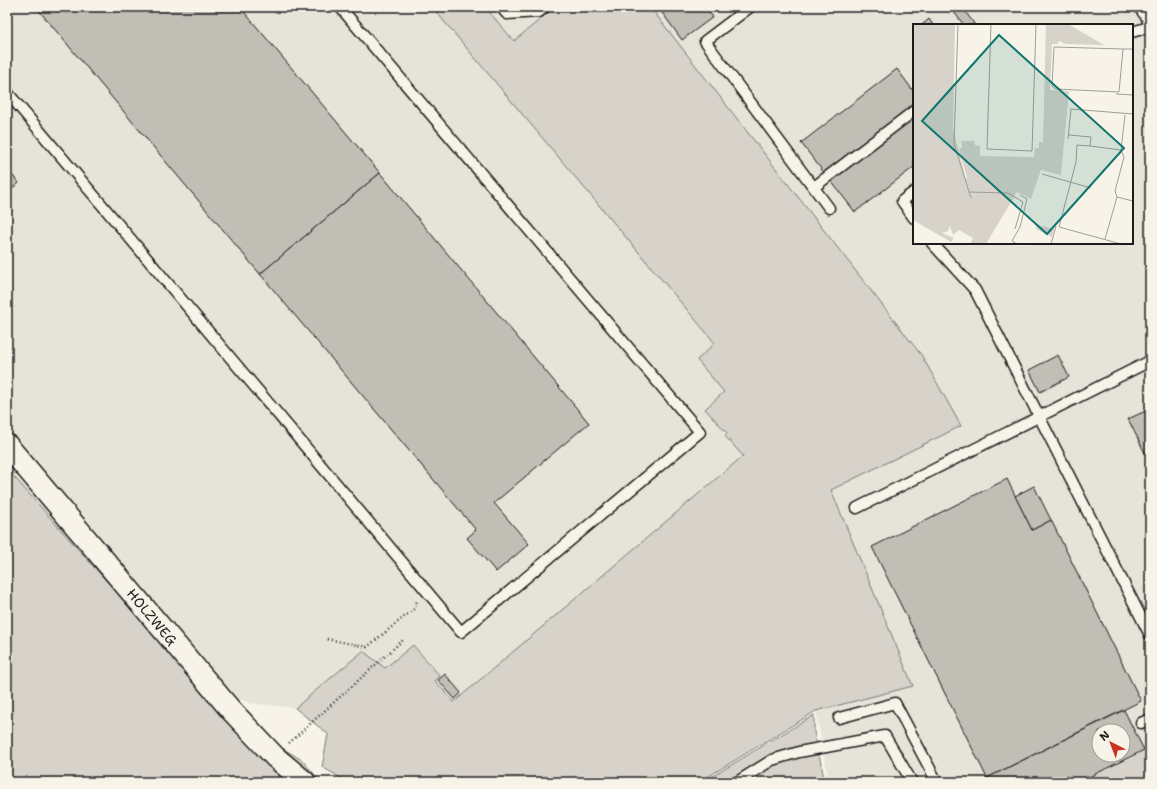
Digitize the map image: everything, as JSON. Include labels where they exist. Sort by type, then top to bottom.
[{"type":"street","name":"HOLZWEG","points":[[7,445],[230,709],[275,757],[305,782]]},
{"type":"lane","points":[[7,92],[461,632],[700,432],[340,7]]},
{"type":"lane","points":[[501,7],[507,14],[539,12],[544,7]]},
{"type":"lane","points":[[750,7],[705,41],[829,208]]},
{"type":"lane","points":[[1133,32],[1149,27],[1147,18],[1139,7]]},
{"type":"lane","points":[[814,187],[913,112]]},
{"type":"lane","points":[[913,193],[902,201],[913,217]]},
{"type":"lane","points":[[933,244],[975,290],[1150,635]]},
{"type":"lane","points":[[857,508],[1150,361]]},
{"type":"lane","points":[[839,718],[895,703],[937,782]]},
{"type":"lane","points":[[737,782],[772,760],[799,752],[885,736],[912,782]]},
{"type":"path","points":[[327,639],[367,647],[414,609],[422,585]]},
{"type":"path","points":[[275,757],[311,721],[403,640]]},
{"type":"shaded area","points":[[7,7],[1150,7],[1150,782],[829,782],[816,711],[699,782],[348,782],[322,767],[328,734],[295,708],[250,703],[197,683],[7,469]]},
{"type":"shaded area","points":[[432,7],[485,7],[514,41],[555,7],[650,7],[922,356],[961,426],[831,490],[913,686],[816,711],[699,782],[348,782],[322,767],[328,734],[295,708],[363,651],[385,668],[413,645],[440,676],[435,681],[454,702],[743,456],[725,436],[727,433],[705,409],[724,392],[697,360],[715,343]]},
{"type":"shaded area","points":[[7,469],[197,683],[262,736],[302,760],[321,782],[7,782]]},
{"type":"shaded area","points":[[814,715],[814,732],[825,782],[703,782]]},
{"type":"shaded area","points":[[1150,745],[1150,782],[1079,782],[1115,763],[1131,763],[1131,755]]},
{"type":"building","points":[[36,7],[240,7],[380,173],[260,274]]},
{"type":"building","points":[[658,7],[705,7],[713,17],[682,40]]},
{"type":"building","points":[[950,7],[962,7],[974,24],[963,24]]},
{"type":"building","points":[[929,19],[932,24],[923,24]]},
{"type":"building","points":[[897,69],[913,91],[913,107],[825,174],[801,143]]},
{"type":"building","points":[[913,118],[913,168],[855,212],[831,181]]},
{"type":"building","points":[[7,169],[19,183],[7,193]]},
{"type":"building","points":[[380,173],[589,423],[494,503],[529,544],[496,572],[467,538],[476,530],[260,274]]},
{"type":"building","points":[[1058,355],[1069,377],[1040,392],[1029,370]]},
{"type":"building","points":[[1150,409],[1150,451],[1145,453],[1128,419]]},
{"type":"building","points":[[1007,479],[1032,530],[1051,520],[1141,701],[1097,723],[1091,723],[1091,726],[987,778],[872,547]]},
{"type":"building","points":[[1034,486],[1051,520],[1032,530],[1015,496]]},
{"type":"building","points":[[445,674],[461,693],[455,699],[438,680]]},
{"type":"building","points":[[1124,710],[1130,723],[1098,723]]},
{"type":"building","points":[[1131,724],[1144,750],[1131,756]]},
{"type":"building","points":[[1091,726],[1091,763],[1118,763],[1079,782],[989,782],[987,778]]}]
